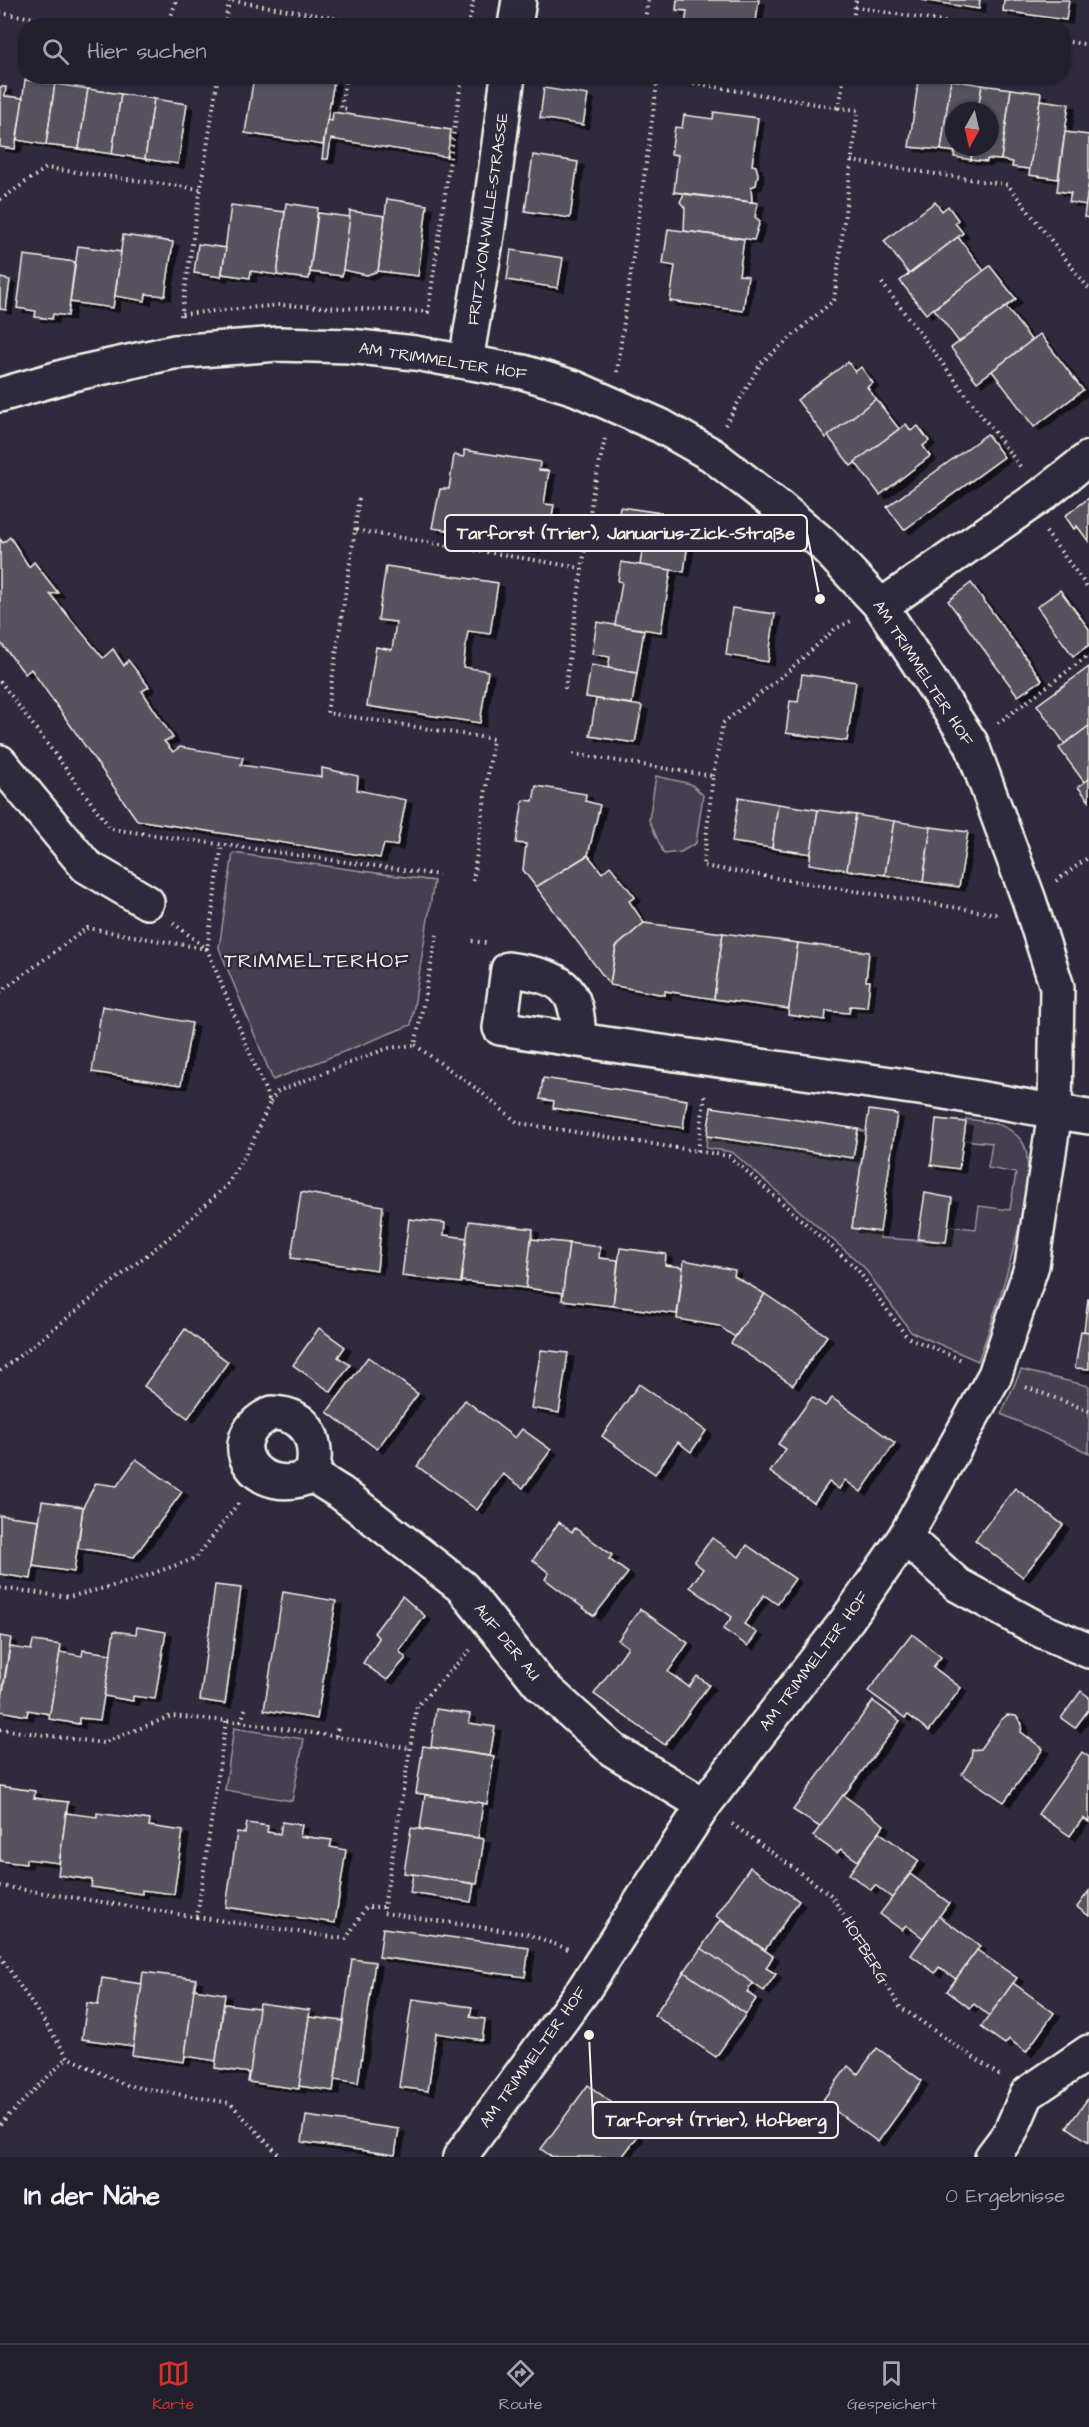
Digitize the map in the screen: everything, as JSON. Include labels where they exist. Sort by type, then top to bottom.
[{"type":"street","points":[[516,18],[519,0]]},
{"type":"street","name":"FRITZ-VON-WILLE-STRASSE","points":[[466,361],[487,235],[507,84]]},
{"type":"street","name":"AM TRIMMELTER HOF","points":[[0,395],[73,374],[174,352],[278,344],[349,346],[466,361],[523,372],[613,404],[661,426],[712,455],[822,543],[881,606],[971,743],[1029,900],[1057,987],[1055,1112],[1032,1265],[996,1375],[905,1537],[848,1620],[705,1805],[471,2153]]},
{"type":"street","points":[[881,606],[1027,491],[1089,458]]},
{"type":"street","points":[[0,762],[86,866],[147,902]]},
{"type":"street","points":[[578,1040],[921,1089],[1089,1117]]},
{"type":"street","points":[[272,1413],[285,1413],[298,1419],[315,1447],[312,1475],[299,1482],[286,1483],[257,1475],[245,1458],[244,1444],[250,1428],[272,1413]]},
{"type":"street","name":"AUF DER AU","points":[[312,1475],[341,1493],[462,1587],[539,1683],[613,1750],[705,1805]]},
{"type":"street","points":[[905,1537],[958,1585],[1040,1630],[1089,1651]]},
{"type":"street","points":[[992,2157],[1010,2133],[1027,2094],[1089,2052]]},
{"type":"path","points":[[170,18],[176,0]]},
{"type":"path","points":[[226,18],[228,0],[342,18]]},
{"type":"path","points":[[471,18],[473,0]]},
{"type":"path","points":[[645,18],[648,0]]},
{"type":"path","points":[[853,18],[856,0]]},
{"type":"path","points":[[855,7],[920,18]]},
{"type":"path","points":[[0,13],[35,18]]},
{"type":"path","points":[[1071,42],[1089,45]]},
{"type":"path","points":[[174,352],[182,314],[217,84]]},
{"type":"path","points":[[345,84],[341,108],[350,109]]},
{"type":"path","points":[[182,314],[280,305],[428,312],[461,84]]},
{"type":"path","points":[[565,689],[593,492],[613,404],[657,84]]},
{"type":"path","points":[[699,84],[858,110],[834,300],[761,363],[741,396],[712,455]]},
{"type":"path","points":[[839,108],[843,84]]},
{"type":"path","points":[[851,161],[1008,185],[1089,289]]},
{"type":"path","points":[[0,200],[46,168],[200,189]]},
{"type":"path","points":[[882,283],[1027,491],[1089,589]]},
{"type":"path","points":[[360,495],[327,713],[493,739],[473,881]]},
{"type":"path","points":[[355,530],[581,567]]},
{"type":"path","points":[[881,606],[836,629],[786,673],[723,723],[713,776],[703,866],[995,914],[1029,900]]},
{"type":"path","points":[[971,743],[1089,655]]},
{"type":"path","points":[[0,681],[111,829],[439,875]]},
{"type":"path","points":[[573,754],[713,776]]},
{"type":"path","points":[[147,902],[207,949],[270,1102]]},
{"type":"path","points":[[415,1045],[437,935]]},
{"type":"path","points":[[0,1371],[176,1232],[227,1185],[252,1143],[270,1102],[278,1091],[388,1048],[415,1045],[477,1089],[518,1123],[729,1156],[857,1269],[907,1337],[1089,1411]]},
{"type":"path","points":[[698,1151],[709,1059]]},
{"type":"path","points":[[0,1588],[69,1598],[132,1581],[196,1558],[220,1530],[257,1475]]},
{"type":"path","points":[[495,1628],[466,1653],[417,1706],[384,1913],[527,1934],[574,1951],[599,1964]]},
{"type":"path","points":[[241,1722],[246,1707]]},
{"type":"path","points":[[0,1729],[103,1743],[171,1716],[241,1722],[409,1748]]},
{"type":"path","points":[[197,1917],[226,1721]]},
{"type":"path","points":[[336,1736],[338,1725]]},
{"type":"path","name":"HOFBERG","points":[[705,1805],[831,1895],[900,2007],[1027,2094]]},
{"type":"path","points":[[0,1886],[346,1939],[366,1906],[384,1907]]},
{"type":"path","points":[[0,1956],[68,2057],[125,2085],[230,2103],[281,2157]]},
{"type":"path","points":[[0,2124],[68,2057]]},
{"type":"shaded area","points":[[656,776],[691,784],[703,795],[696,843],[681,852],[664,854],[649,820]]},
{"type":"shaded area","points":[[233,853],[434,881],[411,1025],[273,1080],[219,948]]},
{"type":"shaded area","points":[[966,1119],[998,1124],[1011,1131],[1023,1143],[1027,1160],[1026,1185],[1013,1250],[978,1361],[911,1332],[863,1266],[732,1152],[706,1148],[707,1136],[853,1158],[858,1129],[866,1132],[852,1228],[880,1232],[880,1238],[945,1242],[948,1226],[976,1229],[979,1206],[1010,1210],[1016,1173],[988,1168],[992,1143],[963,1140]]},
{"type":"shaded area","points":[[1021,1370],[1089,1386],[1089,1453],[1001,1414]]},
{"type":"shaded area","points":[[234,1728],[304,1739],[292,1801],[225,1790]]},
{"type":"building","points":[[677,0],[759,0],[756,18],[686,18],[687,11],[676,10]]},
{"type":"building","points":[[921,0],[980,0],[979,9]]},
{"type":"building","points":[[1004,0],[1069,0],[1066,18],[1003,11]]},
{"type":"building","points":[[24,84],[55,84],[46,145],[17,140]]},
{"type":"building","points":[[55,84],[88,89],[79,149],[46,145]]},
{"type":"building","points":[[253,84],[333,84],[323,145],[245,133]]},
{"type":"building","points":[[918,84],[950,84],[948,102],[945,102],[941,150],[909,147]]},
{"type":"building","points":[[950,84],[982,85],[979,102],[948,102]]},
{"type":"building","points":[[982,85],[1011,89],[1001,160],[987,159],[987,162],[971,160],[972,156],[999,156],[999,102],[979,102]]},
{"type":"building","points":[[0,87],[6,87],[5,96],[23,98],[15,149],[0,147]]},
{"type":"building","points":[[544,88],[588,95],[583,125],[540,118]]},
{"type":"building","points":[[88,89],[121,94],[112,154],[79,149]]},
{"type":"building","points":[[1011,89],[1041,93],[1030,169],[1012,167],[1013,162],[1001,160]]},
{"type":"building","points":[[121,94],[154,99],[145,159],[112,154]]},
{"type":"building","points":[[154,99],[187,104],[178,164],[145,159]]},
{"type":"building","points":[[1040,100],[1069,104],[1058,179],[1029,175]]},
{"type":"building","points":[[333,112],[451,130],[447,157],[331,139],[328,159],[322,159],[327,120],[332,121]]},
{"type":"building","points":[[714,112],[758,118],[752,165],[756,166],[758,174],[756,185],[751,187],[752,202],[674,192],[678,155],[671,154],[675,127],[682,128],[684,115],[713,119]]},
{"type":"building","points":[[945,122],[945,151],[941,150]]},
{"type":"building","points":[[1065,132],[1089,135],[1089,182],[1086,205],[1069,202],[1071,193],[1057,191]]},
{"type":"building","points":[[533,155],[578,162],[570,218],[525,211]]},
{"type":"building","points":[[954,156],[972,156],[971,160]]},
{"type":"building","points":[[1089,182],[1089,218],[1084,217]]},
{"type":"building","points":[[684,194],[758,203],[755,217],[760,221],[754,240],[684,231],[685,208],[680,202]]},
{"type":"building","points":[[387,199],[427,205],[418,276],[378,271]]},
{"type":"building","points":[[935,202],[942,211],[948,206],[958,220],[955,223],[963,233],[909,274],[884,241]]},
{"type":"building","points":[[286,203],[318,208],[309,279],[277,275]]},
{"type":"building","points":[[231,205],[285,212],[277,275],[251,271],[250,278],[222,274]]},
{"type":"building","points":[[350,211],[385,216],[378,271],[367,275],[343,270]]},
{"type":"building","points":[[318,213],[350,217],[342,276],[310,272]]},
{"type":"building","points":[[668,229],[744,239],[739,275],[748,276],[743,311],[670,301],[675,266],[663,264]]},
{"type":"building","points":[[123,235],[173,242],[165,296],[146,294],[145,301],[115,296]]},
{"type":"building","points":[[958,237],[984,271],[926,314],[900,281]]},
{"type":"building","points":[[198,244],[226,248],[221,277],[194,273]]},
{"type":"building","points":[[78,246],[121,252],[113,308],[70,302]]},
{"type":"building","points":[[511,250],[563,258],[558,288],[507,280]]},
{"type":"building","points":[[24,255],[75,262],[68,316],[53,314],[52,319],[35,317],[36,311],[17,308]]},
{"type":"building","points":[[990,266],[1016,299],[959,342],[934,309]]},
{"type":"building","points":[[0,278],[10,280],[6,310],[0,309]]},
{"type":"building","points":[[1006,307],[1032,341],[977,382],[951,348]]},
{"type":"building","points":[[1040,334],[1083,390],[1034,427],[992,371]]},
{"type":"building","points":[[848,362],[855,372],[861,367],[873,383],[867,387],[876,399],[826,438],[797,400]]},
{"type":"building","points":[[876,399],[899,429],[851,466],[828,436]]},
{"type":"building","points":[[906,424],[911,431],[918,426],[929,441],[923,446],[930,456],[880,495],[855,462]]},
{"type":"building","points":[[987,434],[1004,457],[904,530],[887,507]]},
{"type":"building","points":[[464,450],[540,462],[539,470],[549,471],[544,504],[554,505],[547,544],[536,543],[534,550],[465,540],[465,533],[432,528],[440,489],[449,489],[454,455],[464,457]]},
{"type":"building","points":[[1089,498],[1089,542],[1077,526],[1074,529],[1065,516]]},
{"type":"building","points":[[620,507],[661,513],[659,523],[671,526],[670,533],[689,535],[684,572],[640,565],[644,538],[616,533]]},
{"type":"building","points":[[10,537],[29,567],[34,562],[58,593],[50,594],[103,658],[113,649],[124,666],[128,660],[149,687],[142,691],[173,738],[164,741],[173,752],[180,747],[243,757],[241,765],[322,777],[322,768],[358,776],[357,790],[406,800],[397,846],[384,844],[380,858],[137,820],[31,669],[25,674],[0,642],[0,539],[3,543]]},
{"type":"building","points":[[621,562],[671,570],[661,632],[615,625],[622,582],[618,581]]},
{"type":"building","points":[[386,566],[498,583],[490,634],[468,631],[463,667],[488,671],[480,723],[367,706],[376,647],[392,650],[396,622],[378,620]]},
{"type":"building","points":[[971,583],[1042,680],[1018,696],[948,601]]},
{"type":"building","points":[[1060,590],[1089,629],[1089,645],[1073,656],[1037,607]]},
{"type":"building","points":[[732,608],[775,614],[768,662],[726,655]]},
{"type":"building","points":[[597,622],[644,630],[637,673],[608,668],[610,657],[592,654]]},
{"type":"building","points":[[591,665],[637,673],[632,704],[586,697]]},
{"type":"building","points":[[1089,667],[1089,726],[1065,744],[1037,705]]},
{"type":"building","points":[[802,674],[856,682],[847,741],[786,733],[790,701],[798,702]]},
{"type":"building","points":[[596,699],[642,706],[635,743],[590,736]]},
{"type":"building","points":[[1089,726],[1089,779],[1084,782],[1059,748]]},
{"type":"building","points":[[1089,779],[1089,801],[1078,787]]},
{"type":"building","points":[[536,786],[586,794],[585,801],[600,805],[588,855],[536,887],[523,870],[526,844],[516,843],[523,800],[533,801]]},
{"type":"building","points":[[739,797],[778,804],[772,848],[732,842]]},
{"type":"building","points":[[778,804],[818,810],[811,854],[772,848]]},
{"type":"building","points":[[818,810],[856,815],[847,870],[809,864]]},
{"type":"building","points":[[856,815],[894,821],[885,875],[847,870]]},
{"type":"building","points":[[894,821],[931,827],[923,882],[885,875]]},
{"type":"building","points":[[931,827],[968,832],[959,887],[923,882]]},
{"type":"building","points":[[588,855],[602,873],[610,866],[635,897],[629,901],[644,923],[616,947],[610,985],[536,887]]},
{"type":"building","points":[[644,923],[723,933],[714,999],[665,991],[665,995],[610,985],[616,947]]},
{"type":"building","points":[[723,933],[798,943],[789,1009],[714,999]]},
{"type":"building","points":[[798,943],[869,952],[866,981],[870,981],[867,1007],[850,1006],[849,1013],[826,1011],[825,1020],[788,1015]]},
{"type":"building","points":[[102,1006],[192,1023],[181,1085],[92,1072]]},
{"type":"building","points":[[543,1078],[687,1100],[683,1128],[553,1108],[554,1101],[540,1099]]},
{"type":"building","points":[[711,1107],[858,1129],[853,1158],[707,1136]]},
{"type":"building","points":[[869,1110],[897,1114],[880,1232],[852,1228]]},
{"type":"building","points":[[936,1119],[966,1122],[959,1169],[931,1165]]},
{"type":"building","points":[[301,1192],[383,1206],[377,1270],[291,1258]]},
{"type":"building","points":[[925,1193],[952,1198],[946,1242],[918,1239]]},
{"type":"building","points":[[409,1219],[445,1223],[444,1235],[467,1238],[461,1283],[402,1276]]},
{"type":"building","points":[[469,1221],[533,1229],[526,1288],[461,1281]]},
{"type":"building","points":[[531,1239],[569,1243],[563,1293],[526,1288]]},
{"type":"building","points":[[569,1243],[600,1247],[599,1258],[618,1260],[613,1306],[562,1300]]},
{"type":"building","points":[[620,1248],[666,1254],[665,1265],[683,1267],[677,1314],[613,1306]]},
{"type":"building","points":[[684,1260],[735,1270],[734,1276],[765,1294],[735,1337],[719,1326],[677,1319]]},
{"type":"building","points":[[765,1294],[827,1336],[793,1385],[731,1343]]},
{"type":"building","points":[[1089,1299],[1089,1332],[1084,1331]]},
{"type":"building","points":[[319,1328],[345,1347],[338,1357],[350,1365],[331,1392],[293,1365]]},
{"type":"building","points":[[185,1329],[228,1362],[188,1418],[144,1386]]},
{"type":"building","points":[[1081,1331],[1089,1332],[1089,1369],[1075,1368]]},
{"type":"building","points":[[541,1350],[568,1353],[559,1413],[531,1408]]},
{"type":"building","points":[[368,1357],[418,1394],[377,1449],[327,1412]]},
{"type":"building","points":[[639,1384],[706,1431],[691,1452],[678,1442],[655,1474],[602,1436]]},
{"type":"building","points":[[812,1397],[825,1406],[832,1398],[895,1443],[861,1492],[845,1480],[839,1489],[829,1482],[814,1503],[770,1472],[786,1449],[778,1444]]},
{"type":"building","points":[[465,1400],[515,1438],[522,1429],[551,1450],[523,1488],[503,1474],[477,1510],[417,1466]]},
{"type":"building","points":[[136,1459],[182,1492],[134,1557],[78,1548],[83,1507],[96,1483],[117,1486]]},
{"type":"building","points":[[1015,1488],[1063,1525],[1023,1577],[975,1540]]},
{"type":"building","points":[[42,1501],[83,1507],[74,1572],[33,1566]]},
{"type":"building","points":[[0,1515],[39,1520],[31,1579],[0,1574]]},
{"type":"building","points":[[559,1522],[572,1532],[575,1528],[612,1555],[609,1559],[628,1573],[594,1616],[545,1579],[549,1573],[533,1560]]},
{"type":"building","points":[[712,1538],[739,1557],[747,1545],[795,1579],[777,1604],[764,1595],[744,1624],[757,1633],[748,1646],[723,1629],[732,1617],[690,1587],[703,1569],[694,1562]]},
{"type":"building","points":[[215,1585],[241,1588],[225,1704],[200,1700]]},
{"type":"building","points":[[283,1592],[336,1601],[317,1719],[264,1710]]},
{"type":"building","points":[[402,1596],[425,1616],[399,1651],[406,1658],[387,1680],[363,1663],[379,1638],[374,1633]]},
{"type":"building","points":[[640,1609],[688,1643],[668,1672],[689,1687],[697,1676],[709,1685],[665,1745],[594,1694],[628,1647],[618,1640]]},
{"type":"building","points":[[137,1627],[166,1632],[155,1699],[133,1696],[133,1701],[104,1696],[114,1631],[136,1634]]},
{"type":"building","points":[[912,1634],[941,1657],[933,1667],[961,1688],[929,1731],[908,1715],[905,1718],[868,1691]]},
{"type":"building","points":[[0,1636],[11,1638],[0,1706]]},
{"type":"building","points":[[33,1641],[61,1645],[50,1714],[28,1710],[27,1716],[0,1711],[10,1647],[31,1650]]},
{"type":"building","points":[[83,1650],[111,1654],[100,1720],[79,1718],[79,1724],[49,1719],[60,1652],[82,1656]]},
{"type":"building","points":[[1081,1691],[1089,1697],[1089,1709],[1075,1728],[1061,1718]]},
{"type":"building","points":[[873,1701],[900,1721],[820,1827],[793,1810]]},
{"type":"building","points":[[436,1709],[470,1714],[469,1723],[495,1727],[490,1756],[431,1747]]},
{"type":"building","points":[[1007,1715],[1016,1716],[1022,1724],[1021,1732],[1043,1749],[1004,1802],[962,1774],[971,1759],[972,1750],[980,1749]]},
{"type":"building","points":[[423,1746],[494,1757],[487,1804],[416,1793]]},
{"type":"building","points":[[1082,1752],[1089,1757],[1089,1822],[1083,1818],[1070,1836],[1038,1814]]},
{"type":"building","points":[[0,1786],[35,1791],[34,1798],[68,1802],[59,1863],[26,1859],[26,1864],[0,1861]]},
{"type":"building","points":[[425,1795],[483,1803],[478,1838],[420,1829]]},
{"type":"building","points":[[843,1795],[884,1825],[858,1861],[841,1849],[837,1853],[813,1836]]},
{"type":"building","points":[[66,1813],[97,1817],[97,1813],[150,1820],[149,1826],[183,1831],[174,1894],[142,1890],[142,1894],[91,1887],[92,1880],[58,1875]]},
{"type":"building","points":[[282,1822],[302,1825],[300,1836],[332,1840],[330,1847],[346,1850],[335,1923],[226,1907],[237,1832],[245,1833],[247,1823],[268,1826],[267,1832],[280,1834]]},
{"type":"building","points":[[411,1828],[484,1839],[477,1884],[404,1873]]},
{"type":"building","points":[[879,1832],[919,1861],[892,1898],[875,1885],[871,1890],[849,1874]]},
{"type":"building","points":[[750,1867],[799,1901],[765,1950],[716,1916]]},
{"type":"building","points":[[413,1874],[474,1884],[471,1902],[410,1893]]},
{"type":"building","points":[[910,1874],[949,1903],[923,1938],[906,1925],[902,1930],[880,1914]]},
{"type":"building","points":[[1089,1891],[1089,1916],[1077,1907]]},
{"type":"building","points":[[939,1916],[980,1946],[956,1979],[939,1967],[935,1973],[911,1955]]},
{"type":"building","points":[[720,1920],[773,1956],[766,1968],[776,1974],[764,1991],[701,1948]]},
{"type":"building","points":[[383,1928],[529,1948],[525,1977],[379,1957]]},
{"type":"building","points":[[701,1948],[753,1983],[747,1992],[756,1999],[746,2014],[684,1972]]},
{"type":"building","points":[[977,1950],[1017,1978],[989,2016],[974,2004],[970,2008],[947,1991]]},
{"type":"building","points":[[352,1959],[375,1962],[358,2083],[335,2079]]},
{"type":"building","points":[[143,1972],[196,1979],[184,2062],[132,2055]]},
{"type":"building","points":[[684,1972],[746,2014],[716,2057],[654,2015]]},
{"type":"building","points":[[102,1978],[142,1984],[133,2046],[82,2039],[87,2003],[98,2005]]},
{"type":"building","points":[[1013,1983],[1054,2013],[1026,2052],[1009,2039],[1005,2044],[981,2027]]},
{"type":"building","points":[[194,1989],[225,1994],[216,2061],[185,2056]]},
{"type":"building","points":[[412,1999],[472,2007],[470,2017],[485,2019],[482,2040],[436,2033],[428,2091],[399,2087]]},
{"type":"building","points":[[259,2003],[310,2010],[299,2089],[248,2082]]},
{"type":"building","points":[[224,2004],[259,2008],[250,2073],[215,2068]]},
{"type":"building","points":[[309,2017],[343,2021],[333,2091],[299,2086]]},
{"type":"building","points":[[877,2048],[922,2081],[878,2142],[822,2101],[848,2066],[858,2074]]},
{"type":"building","points":[[588,2085],[620,2109],[614,2118],[638,2136],[622,2157],[552,2157],[541,2149]]},
{"type":"building","points":[[1089,2097],[1089,2142],[1067,2127]]},
{"type":"building","points":[[306,2116],[399,2129],[395,2155],[302,2142]]},
{"type":"place","name":"Tarforst (Trier), Januarius-Zick-Straße","points":[[820,599]]},
{"type":"place","name":"Tarforst (Trier), Hofberg","points":[[589,2035]]},
{"type":"district","name":"TRIMMELTERHOF","points":[[317,961]]}]
